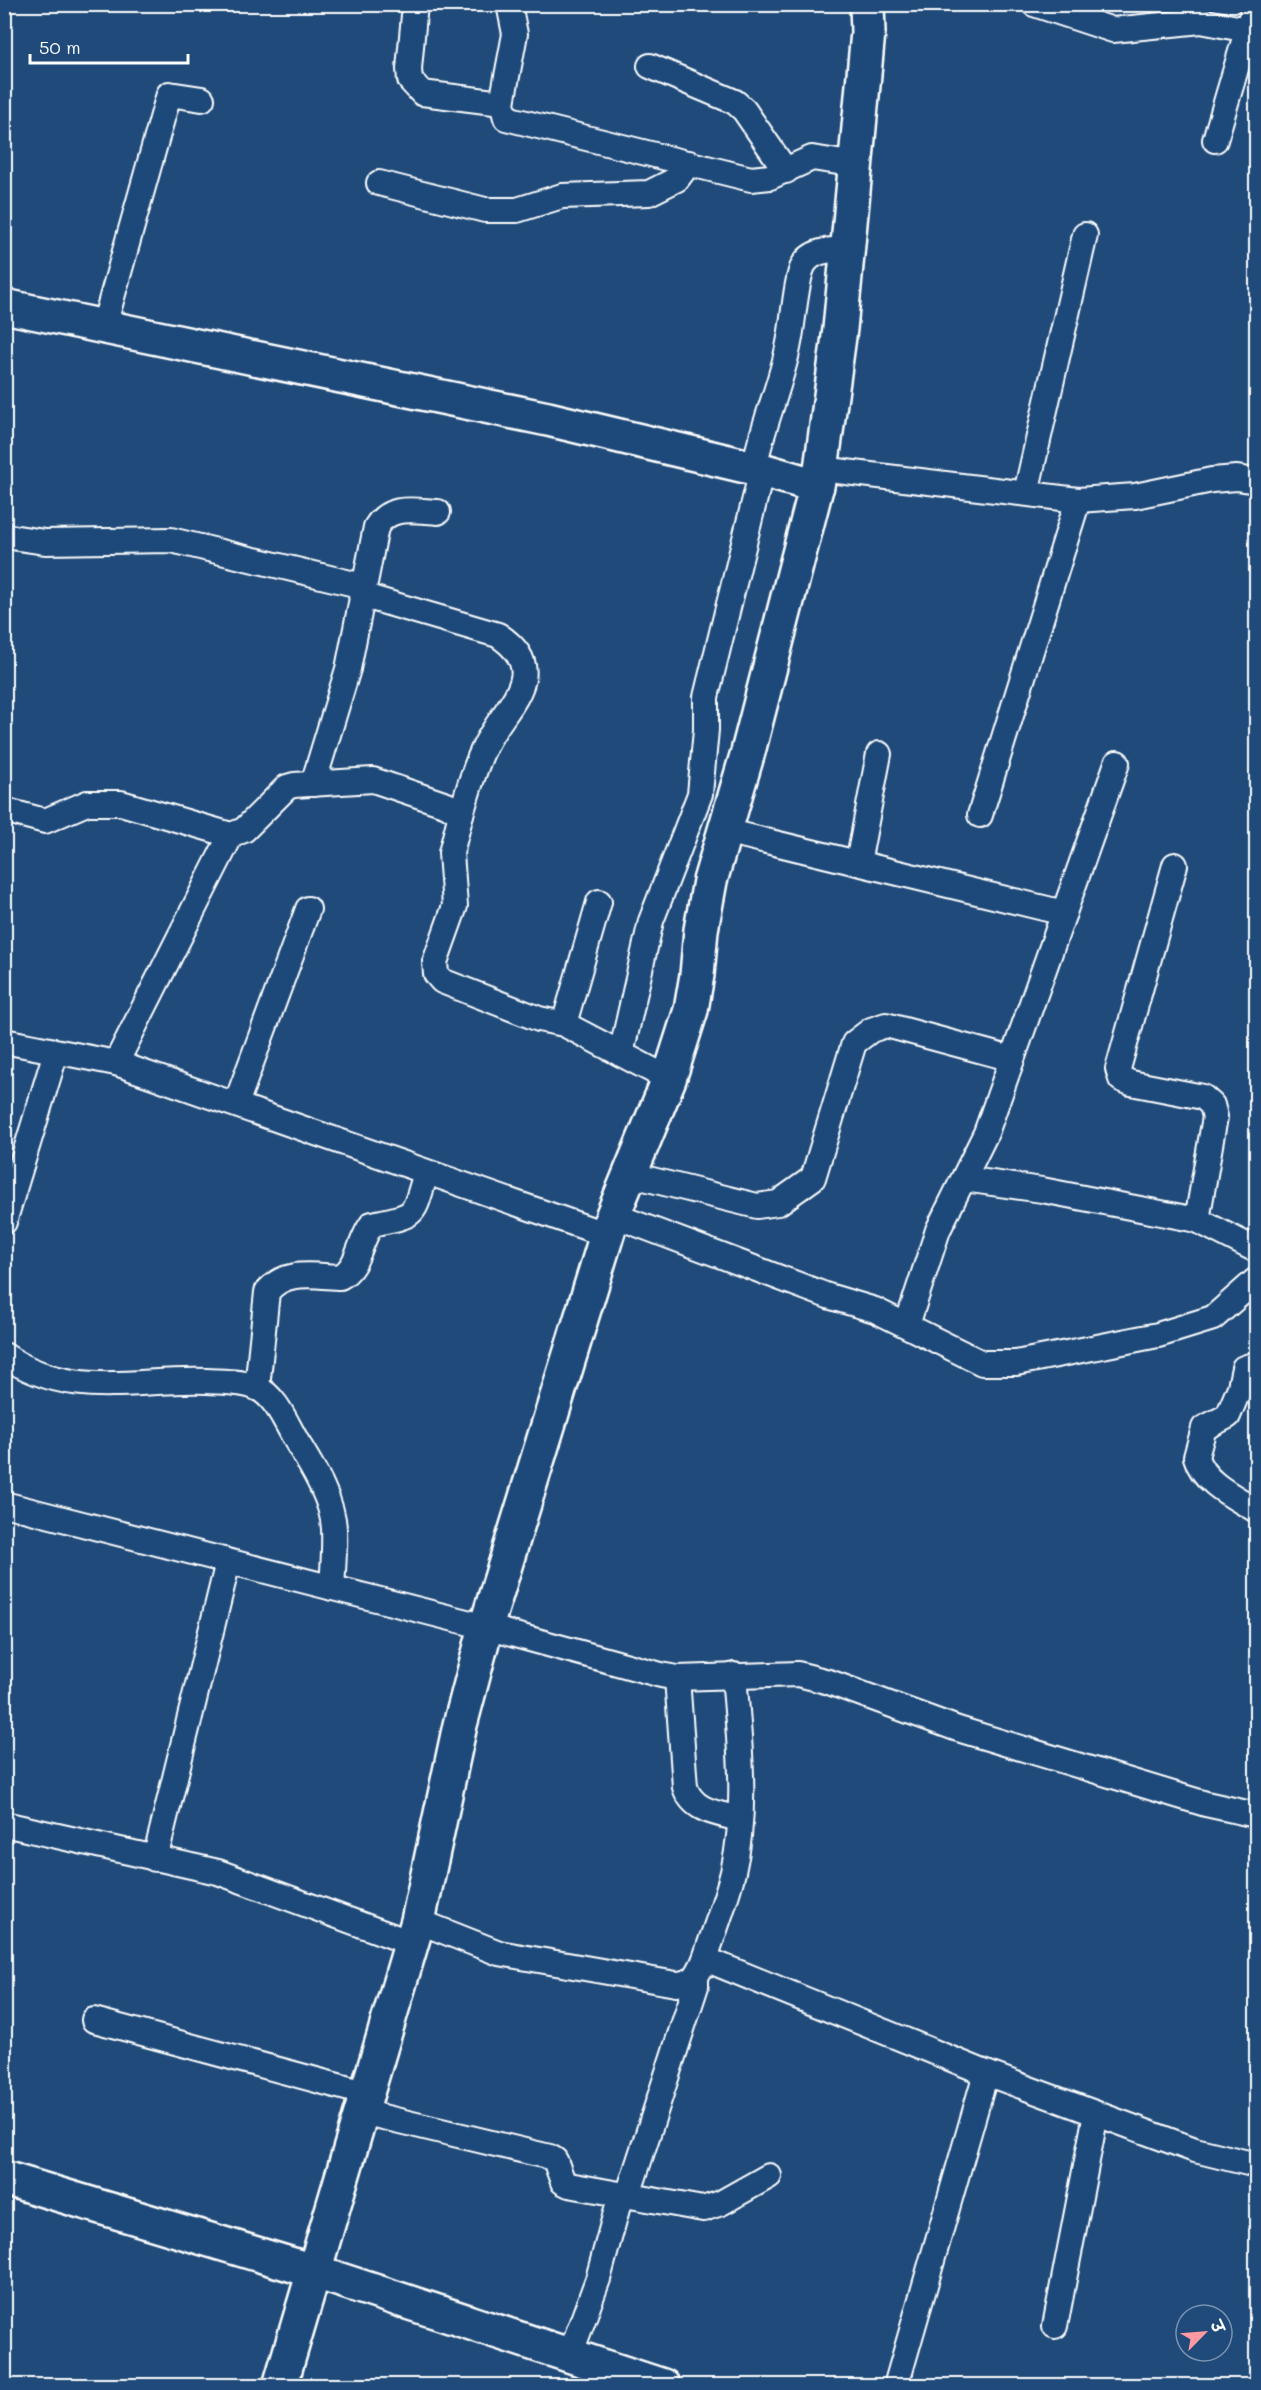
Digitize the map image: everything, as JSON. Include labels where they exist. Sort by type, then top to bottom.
[{"type":"main road","points":[[280,2385],[415,1932],[460,1725],[486,1627],[610,1225],[628,1174],[669,1079],[691,1010],[698,975],[701,930],[710,881],[819,478],[857,165],[868,32],[867,4]]},
{"type":"main road","points":[[4,306],[215,352],[548,419],[758,469],[819,478]]},
{"type":"main road","points":[[4,2178],[313,2271],[663,2385]]},
{"type":"street","points":[[415,4],[410,80],[422,93],[502,103]]},
{"type":"street","points":[[509,4],[514,34],[502,103],[507,118],[751,178],[770,177],[812,158],[857,165]]},
{"type":"street","points":[[1034,4],[1113,30],[1201,21],[1248,30]]},
{"type":"street","points":[[1215,140],[1255,4]]},
{"type":"street","points":[[650,66],[735,102],[744,110],[786,171]]},
{"type":"street","points":[[104,326],[169,94],[202,99]]},
{"type":"street","points":[[379,183],[485,210],[517,210],[562,196],[649,193],[677,179],[689,163]]},
{"type":"street","points":[[1026,493],[1085,236]]},
{"type":"street","points":[[621,1054],[651,921],[700,794],[706,730],[706,697],[758,469],[758,446],[771,412],[789,345],[803,266],[813,255],[824,250],[848,249]]},
{"type":"street","points":[[819,478],[1026,493],[1078,500],[1135,496],[1212,480],[1238,478],[1257,481]]},
{"type":"street","points":[[980,815],[1078,500]]},
{"type":"street","points":[[314,784],[348,669],[376,527],[382,517],[395,510],[438,512]]},
{"type":"street","points":[[4,536],[45,542],[171,540],[362,590],[498,634],[514,646],[519,656],[524,681],[511,708],[484,746],[461,813],[451,853],[455,906],[435,962],[436,974],[450,986],[539,1019],[564,1024],[669,1079]]},
{"type":"street","points":[[858,863],[879,754]]},
{"type":"street","points":[[907,1325],[938,1230],[986,1133],[1117,763]]},
{"type":"street","points":[[117,1063],[231,836],[244,830],[287,787],[373,780],[447,805],[461,813]]},
{"type":"street","points":[[4,810],[45,821],[87,803],[121,803],[231,836]]},
{"type":"street","points":[[725,831],[1064,913]]},
{"type":"street","points":[[1174,865],[1119,1069],[1121,1079],[1131,1083],[1203,1097],[1212,1105],[1215,1117],[1197,1220]]},
{"type":"street","points":[[564,1024],[599,902]]},
{"type":"street","points":[[236,1104],[308,909]]},
{"type":"street","points":[[628,1174],[757,1206],[778,1203],[813,1178],[854,1042],[871,1030],[886,1025],[1012,1059]]},
{"type":"street","points":[[4,1041],[117,1063],[426,1173],[610,1225],[875,1310],[982,1363],[1016,1363],[1158,1335],[1213,1318],[1254,1288]]},
{"type":"street","points":[[4,1222],[56,1052]]},
{"type":"street","points":[[257,1388],[267,1292],[273,1284],[296,1274],[340,1277],[346,1274],[352,1268],[372,1224],[405,1217],[414,1211],[426,1173]]},
{"type":"street","points":[[964,1179],[1042,1190],[1197,1220],[1257,1250]]},
{"type":"street","points":[[4,1355],[19,1365],[62,1382],[110,1385],[184,1380],[227,1382],[257,1388],[271,1400],[302,1451],[328,1502],[334,1527],[332,1588]]},
{"type":"street","points":[[1257,1364],[1244,1368],[1240,1387],[1228,1416],[1219,1422],[1206,1425],[1196,1457],[1203,1471],[1215,1484],[1257,1510]]},
{"type":"street","points":[[4,1504],[676,1678],[798,1674],[829,1682],[958,1729],[1206,1804],[1257,1815]]},
{"type":"street","points":[[155,1859],[228,1562]]},
{"type":"street","points":[[570,2355],[598,2279],[624,2194],[733,1872],[740,1819],[741,1764],[734,1675]]},
{"type":"street","points":[[676,1678],[685,1787],[689,1798],[703,1809],[740,1819]]},
{"type":"street","points":[[4,1824],[218,1872],[415,1932],[499,1953],[676,1984],[687,1983],[700,1969]]},
{"type":"street","points":[[700,1969],[1195,2150],[1257,2165]]},
{"type":"street","points":[[94,2020],[550,2157],[555,2160],[563,2182],[568,2185],[703,2209],[722,2203],[769,2176]]},
{"type":"street","points":[[896,2385],[986,2073]]},
{"type":"street","points":[[1055,2326],[1096,2114]]}]
